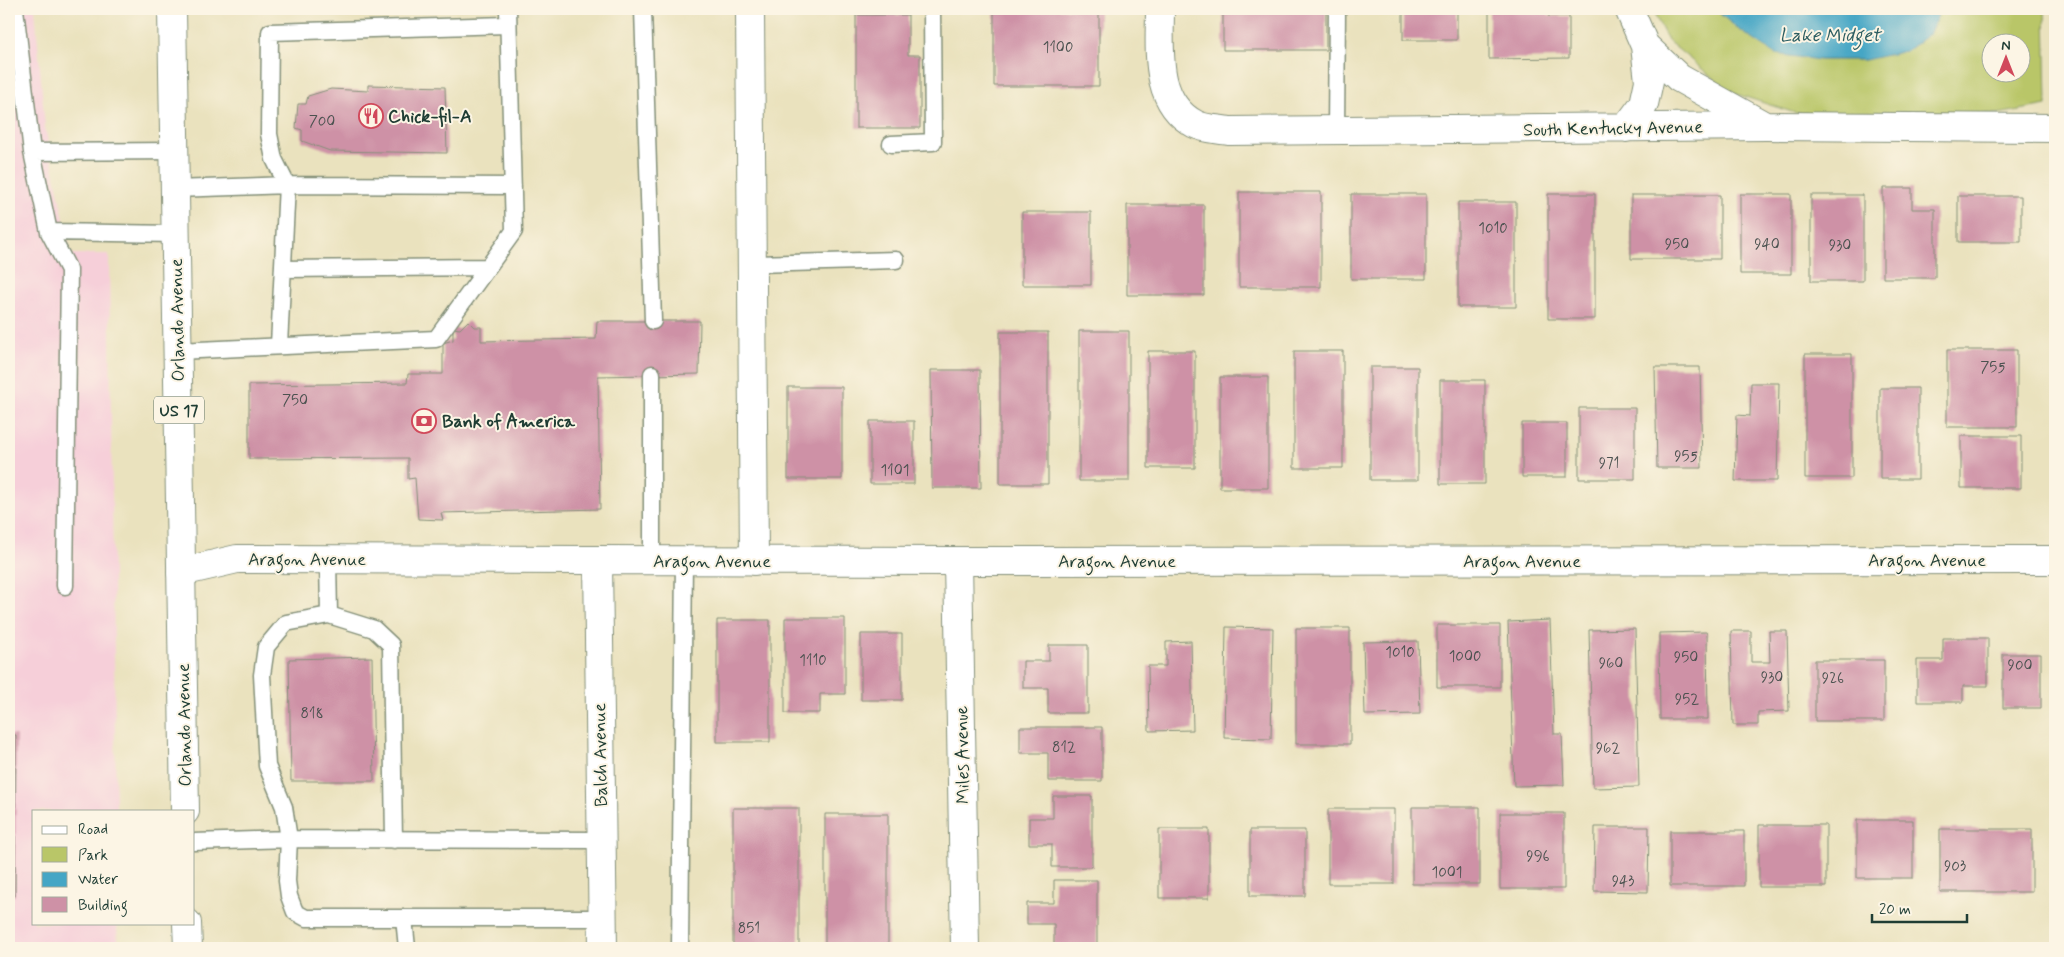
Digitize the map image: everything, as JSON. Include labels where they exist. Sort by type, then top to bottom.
[{"type":"street","name":"Orlando Avenue","points":[[172,9],[185,810]]},
{"type":"street","points":[[750,9],[754,561]]},
{"type":"street","name":"South Kentucky Avenue","points":[[1160,9],[1160,68],[1165,88],[1177,110],[1196,125],[1229,131],[1766,126],[2055,128]]},
{"type":"street","points":[[1626,128],[1644,104],[1649,81],[1645,46],[1629,9]]},
{"type":"street","points":[[1645,46],[1678,78],[1766,126]]},
{"type":"street","name":"Aragon Avenue","points":[[181,572],[237,559],[598,561],[2055,560]]},
{"type":"street","name":"Balch Avenue","points":[[598,561],[603,948]]},
{"type":"street","name":"Miles Avenue","points":[[958,561],[966,948]]},
{"type":"street","points":[[187,924],[188,948]]},
{"type":"lane","points":[[15,9],[32,152],[49,232],[69,270],[66,586]]},
{"type":"lane","points":[[178,351],[436,339],[514,231],[508,9]]},
{"type":"lane","points":[[643,9],[653,321]]},
{"type":"lane","points":[[891,144],[933,142],[932,9]]},
{"type":"lane","points":[[1336,131],[1337,9]]},
{"type":"lane","points":[[279,345],[287,185],[274,159],[269,134],[270,32],[507,25]]},
{"type":"lane","points":[[32,152],[175,151]]},
{"type":"lane","points":[[175,189],[287,185],[513,186]]},
{"type":"lane","points":[[49,232],[176,234]]},
{"type":"lane","points":[[752,264],[896,260]]},
{"type":"lane","points":[[283,269],[488,266]]},
{"type":"lane","points":[[652,374],[652,561]]},
{"type":"lane","points":[[328,559],[329,615]]},
{"type":"lane","points":[[680,948],[684,561]]},
{"type":"lane","points":[[394,840],[391,645],[374,629],[329,615],[286,624],[266,647],[262,675],[267,766],[284,807],[290,839],[288,896],[295,912],[306,918],[602,918]]},
{"type":"lane","points":[[195,842],[290,839],[601,840]]},
{"type":"lane","points":[[404,918],[407,948]]},
{"type":"shaded area","points":[[9,9],[35,9],[45,127],[71,254],[109,254],[116,810],[32,810],[32,924],[117,924],[118,948],[9,948]]},
{"type":"green space","points":[[1652,9],[1719,9],[1720,14],[1819,60],[1865,60],[1929,34],[1941,9],[2045,9],[2047,105],[1998,114],[1795,113],[1730,92],[1668,41]]},
{"type":"water","name":"Lake Midget","points":[[1719,9],[1941,9],[1929,34],[1906,51],[1865,60],[1819,60],[1775,54],[1738,29],[1720,14]]},
{"type":"building","points":[[994,9],[1099,9],[1099,86],[994,86]]},
{"type":"building","points":[[1223,9],[1326,9],[1326,50],[1223,50]]},
{"type":"building","points":[[1403,9],[1457,9],[1457,40],[1403,40]]},
{"type":"building","points":[[1489,9],[1548,9],[1548,16],[1569,16],[1569,58],[1489,59]]},
{"type":"building","points":[[856,15],[908,15],[908,55],[920,55],[920,128],[856,128]]},
{"type":"building","name":"Chick-fil-A","points":[[368,85],[445,87],[447,153],[330,151],[302,141],[302,130],[296,128],[298,104],[306,104],[308,96],[331,89],[368,91]]},
{"type":"building","points":[[1883,188],[1912,188],[1912,209],[1935,209],[1935,278],[1883,278]]},
{"type":"building","points":[[1239,192],[1321,192],[1321,287],[1239,287]]},
{"type":"building","points":[[1351,194],[1426,194],[1426,279],[1351,279]]},
{"type":"building","points":[[1548,194],[1595,194],[1595,319],[1548,319]]},
{"type":"building","points":[[1740,194],[1791,194],[1791,274],[1740,274]]},
{"type":"building","points":[[1631,195],[1720,195],[1720,259],[1631,259]]},
{"type":"building","points":[[1811,195],[1863,195],[1863,281],[1811,281]]},
{"type":"building","points":[[1958,196],[2021,196],[2021,242],[1958,242]]},
{"type":"building","points":[[1458,202],[1516,202],[1516,307],[1458,307]]},
{"type":"building","points":[[1127,205],[1204,205],[1204,295],[1127,295]]},
{"type":"building","points":[[1022,212],[1091,212],[1091,285],[1022,285]]},
{"type":"building","name":"Bank of America","points":[[468,321],[474,327],[481,327],[481,341],[596,339],[597,321],[700,321],[699,374],[598,376],[600,509],[441,513],[443,520],[418,519],[415,478],[408,479],[408,458],[249,459],[249,385],[407,383],[408,374],[443,374],[443,343],[453,340],[453,328],[460,329]]},
{"type":"building","points":[[1079,331],[1129,331],[1129,481],[1079,481]]},
{"type":"building","points":[[1000,332],[1048,332],[1048,484],[1000,484]]},
{"type":"building","points":[[1947,350],[2017,350],[2017,427],[1947,427]]},
{"type":"building","points":[[1148,351],[1195,351],[1195,468],[1148,468]]},
{"type":"building","points":[[1294,351],[1343,351],[1343,468],[1294,468]]},
{"type":"building","points":[[1805,354],[1852,354],[1852,478],[1805,478]]},
{"type":"building","points":[[1370,367],[1418,367],[1418,480],[1370,480]]},
{"type":"building","points":[[1655,367],[1700,367],[1702,468],[1657,468]]},
{"type":"building","points":[[931,370],[980,370],[981,488],[932,488]]},
{"type":"building","points":[[1220,377],[1268,377],[1268,488],[1220,488]]},
{"type":"building","points":[[1440,380],[1485,380],[1485,484],[1440,484]]},
{"type":"building","points":[[1751,383],[1779,383],[1777,481],[1735,481],[1737,415],[1750,416]]},
{"type":"building","points":[[788,387],[842,387],[842,479],[788,479]]},
{"type":"building","points":[[1880,388],[1918,388],[1918,479],[1880,479]]},
{"type":"building","points":[[1579,408],[1635,408],[1635,479],[1579,479]]},
{"type":"building","points":[[870,421],[914,421],[914,484],[870,484]]},
{"type":"building","points":[[1522,423],[1567,423],[1567,477],[1522,477]]},
{"type":"building","points":[[1961,436],[2021,436],[2021,488],[1961,488]]},
{"type":"building","points":[[785,618],[845,618],[845,694],[820,694],[820,713],[785,713]]},
{"type":"building","points":[[717,620],[770,620],[770,742],[717,742]]},
{"type":"building","points":[[1550,620],[1554,734],[1562,734],[1564,785],[1514,786],[1508,622]]},
{"type":"building","points":[[1437,625],[1500,625],[1500,687],[1437,687]]},
{"type":"building","points":[[1226,627],[1273,628],[1271,739],[1224,738]]},
{"type":"building","points":[[1296,628],[1350,628],[1350,744],[1296,744]]},
{"type":"building","points":[[1635,629],[1639,787],[1593,788],[1589,630]]},
{"type":"building","points":[[1731,631],[1751,631],[1751,662],[1770,662],[1769,631],[1787,631],[1789,711],[1758,712],[1758,725],[1733,725]]},
{"type":"building","points":[[1707,632],[1708,719],[1660,719],[1659,633]]},
{"type":"building","points":[[861,634],[902,634],[902,700],[861,700]]},
{"type":"building","points":[[1943,638],[1988,638],[1988,686],[1963,686],[1963,702],[1917,702],[1917,660],[1943,660]]},
{"type":"building","points":[[1191,641],[1193,730],[1149,731],[1148,666],[1166,666],[1166,642]]},
{"type":"building","points":[[1418,641],[1420,714],[1365,715],[1363,642]]},
{"type":"building","points":[[1049,645],[1088,645],[1088,713],[1048,713],[1048,688],[1023,688],[1023,661],[1049,661]]},
{"type":"building","points":[[2003,654],[2041,654],[2041,708],[2003,708]]},
{"type":"building","points":[[372,657],[374,781],[291,781],[289,659]]},
{"type":"building","points":[[1815,660],[1884,660],[1884,721],[1815,721]]},
{"type":"building","points":[[1020,727],[1102,727],[1102,781],[1048,781],[1048,753],[1020,753]]},
{"type":"building","points":[[9,735],[16,735],[15,896],[9,896]]},
{"type":"building","points":[[1053,796],[1092,796],[1092,867],[1052,867],[1052,844],[1029,844],[1029,818],[1053,818]]},
{"type":"building","points":[[1412,807],[1480,807],[1480,884],[1412,884]]},
{"type":"building","points":[[733,808],[799,808],[799,948],[733,948]]},
{"type":"building","points":[[1328,809],[1394,809],[1394,884],[1328,884]]},
{"type":"building","points":[[1500,813],[1564,813],[1564,889],[1500,889]]},
{"type":"building","points":[[825,814],[888,814],[888,948],[825,948]]},
{"type":"building","points":[[1857,820],[1913,820],[1913,878],[1857,878]]},
{"type":"building","points":[[1759,825],[1826,825],[1826,887],[1759,887]]},
{"type":"building","points":[[1595,827],[1649,827],[1648,892],[1594,891]]},
{"type":"building","points":[[1159,829],[1209,829],[1209,898],[1159,898]]},
{"type":"building","points":[[1940,829],[2032,829],[2032,892],[1940,892]]},
{"type":"building","points":[[1250,830],[1305,830],[1305,896],[1250,896]]},
{"type":"building","points":[[1670,831],[1744,831],[1744,886],[1670,886]]},
{"type":"building","points":[[1054,880],[1097,880],[1097,948],[1054,948],[1054,924],[1027,924],[1027,903],[1054,903]]},
{"type":"place","name":"Chick-fil-A","points":[[371,116]]},
{"type":"place","name":"Bank of America","points":[[424,421]]}]
